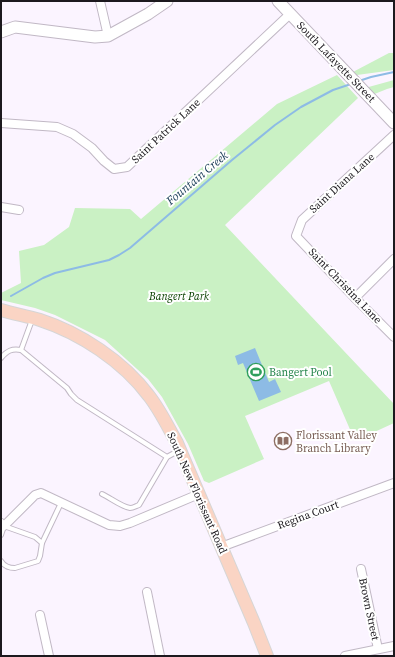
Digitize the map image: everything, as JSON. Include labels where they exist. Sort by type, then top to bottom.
[{"type":"main road","name":"South New Florissant Road","points":[[1,310],[40,320],[71,333],[103,352],[127,371],[148,395],[162,416],[180,450],[267,656]]},
{"type":"street","points":[[100,1],[108,36]]},
{"type":"street","points":[[1,32],[15,27],[95,38],[108,36],[148,14],[167,1]]},
{"type":"street","name":"South Lafayette Street","points":[[278,1],[394,123]]},
{"type":"street","name":"Saint Patrick Lane","points":[[1,123],[57,127],[73,134],[92,148],[114,169],[127,168],[290,14]]},
{"type":"street","name":"Saint Diana Lane","points":[[296,236],[302,220],[394,135]]},
{"type":"street","points":[[1,207],[20,210]]},
{"type":"street","name":"Saint Christina Lane","points":[[296,236],[394,337]]},
{"type":"street","points":[[355,298],[394,259]]},
{"type":"street","name":"Regina Court","points":[[221,547],[394,484]]},
{"type":"street","points":[[2,524],[35,494],[41,493],[109,525],[120,526],[199,494]]},
{"type":"street","name":"Brown Street","points":[[361,569],[378,649]]},
{"type":"street","points":[[147,592],[160,656]]},
{"type":"street","points":[[40,615],[50,656]]},
{"type":"street","points":[[344,656],[394,646]]},
{"type":"lane","points":[[21,350],[33,318]]},
{"type":"lane","points":[[1,358],[5,353],[11,350],[16,348],[21,350],[68,388],[77,400],[167,457]]},
{"type":"lane","points":[[102,494],[125,507],[130,508],[139,505],[167,457],[180,450]]},
{"type":"lane","points":[[1,561],[6,566],[11,568],[37,562],[40,559],[42,543],[62,502]]},
{"type":"lane","points":[[1,535],[2,524],[35,537],[42,543]]},
{"type":"green space","points":[[389,53],[394,53],[394,70],[357,75],[351,73]]},
{"type":"green space","name":"Bangert Park","points":[[337,75],[358,98],[225,225],[394,404],[394,423],[355,441],[329,381],[245,416],[264,459],[209,483],[204,481],[188,444],[162,397],[148,379],[105,340],[55,315],[35,308],[1,300],[1,293],[21,283],[19,251],[44,245],[69,227],[75,208],[130,209],[141,219],[277,104]]},
{"type":"green space","points":[[394,80],[394,87],[372,95],[365,88]]},
{"type":"water","name":"Bangert Pool","points":[[255,348],[269,382],[275,379],[281,392],[259,401],[243,363],[238,365],[235,356]]},
{"type":"waterway","name":"Fountain Creek","points":[[359,81],[394,72]]},
{"type":"waterway","name":"Fountain Creek","points":[[11,296],[55,273],[109,260],[119,255],[130,248],[275,125],[301,107],[333,90],[351,84]]},
{"type":"place","name":"Bangert Pool","points":[[256,372]]},
{"type":"place","name":"Florissant Valley Branch Library","points":[[283,441]]}]
